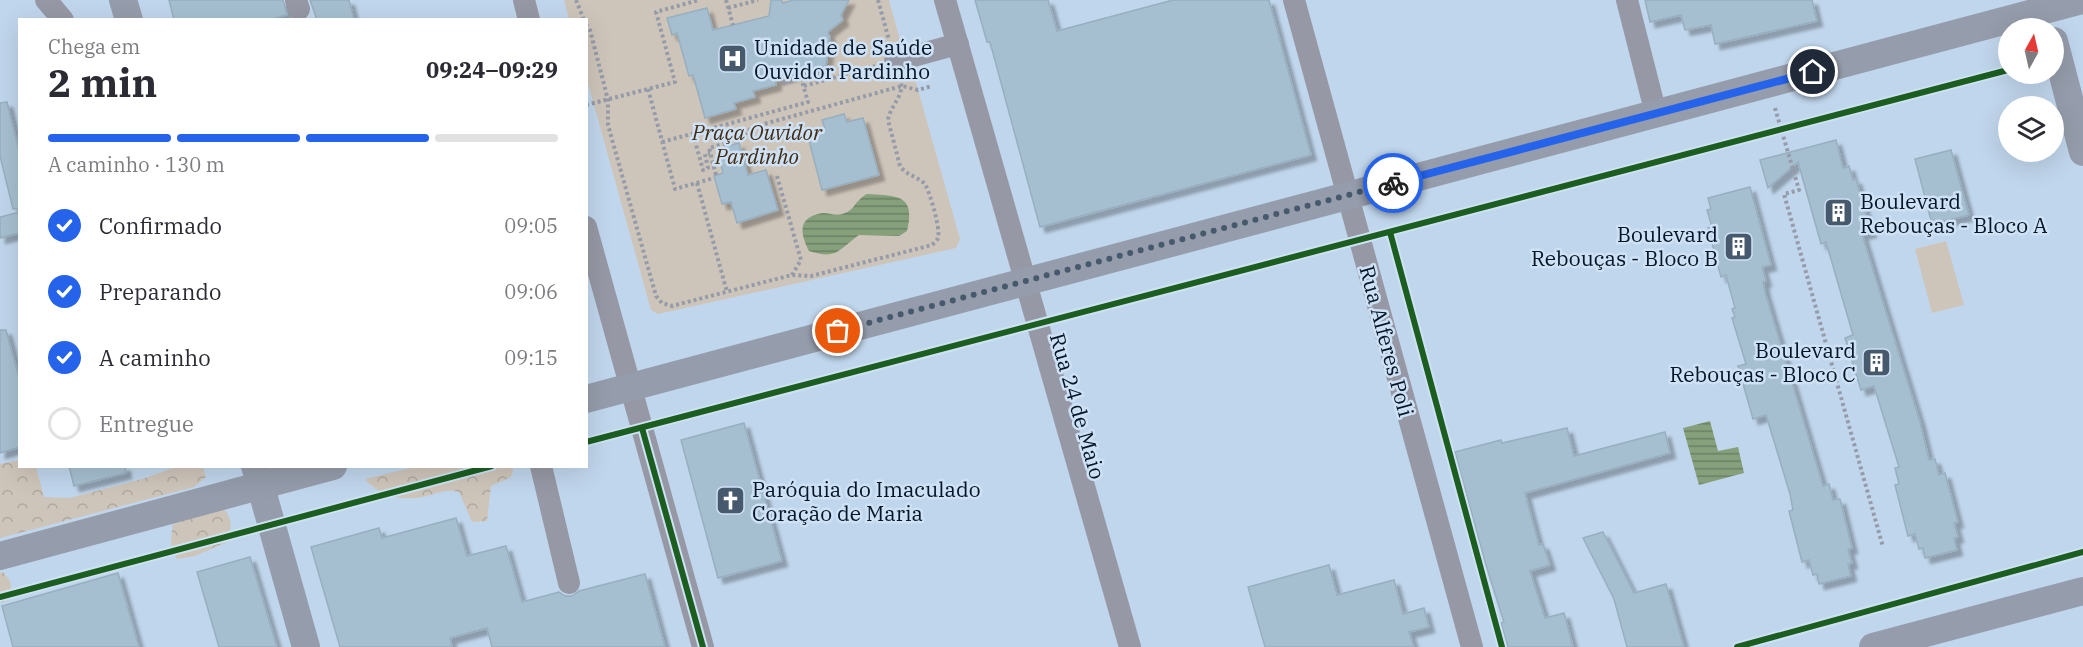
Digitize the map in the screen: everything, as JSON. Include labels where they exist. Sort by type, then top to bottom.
[{"type":"main road","points":[[123,0],[128,18]]},
{"type":"main road","points":[[588,398],[1347,195],[2046,13],[2082,0]]},
{"type":"main road","points":[[2064,79],[2083,152]]},
{"type":"main road","points":[[0,556],[257,476],[318,468]]},
{"type":"main road","points":[[257,476],[306,647]]},
{"type":"main road","points":[[1873,647],[2083,591]]},
{"type":"street","points":[[46,0],[61,18]]},
{"type":"street","points":[[524,0],[528,18]]},
{"type":"street","name":"Rua 24 de Maio","points":[[945,0],[1130,647]]},
{"type":"street","name":"Rua Alferes Poli","points":[[1294,0],[1472,647]]},
{"type":"street","points":[[1627,0],[1656,114]]},
{"type":"street","points":[[895,61],[958,44]]},
{"type":"street","points":[[588,233],[703,647]]},
{"type":"street","points":[[541,468],[569,583]]},
{"type":"path","points":[[576,0],[583,18]]},
{"type":"path","points":[[588,105],[675,82],[656,12],[699,0]]},
{"type":"path","points":[[726,0],[733,25]]},
{"type":"path","points":[[728,8],[758,0]]},
{"type":"path","points":[[588,27],[608,100],[608,125],[656,296],[662,303],[672,306],[792,275],[811,276],[932,245],[938,240],[939,231],[927,188],[923,182],[904,171],[900,166],[888,120],[902,86],[878,0]]},
{"type":"path","points":[[804,86],[895,61]]},
{"type":"path","points":[[662,142],[808,102],[801,78],[782,84],[777,67]]},
{"type":"path","points":[[1769,84],[1799,190],[1784,194],[1883,548]]},
{"type":"path","points":[[648,90],[675,189],[715,177],[709,148],[738,140],[753,127],[902,86],[918,90],[932,86]]},
{"type":"path","points":[[751,118],[753,127]]},
{"type":"path","points":[[1770,133],[1793,127]]},
{"type":"path","points":[[693,134],[703,170],[708,168],[705,154],[710,153]]},
{"type":"path","points":[[777,176],[801,261],[792,275]]},
{"type":"path","points":[[697,183],[727,292]]},
{"type":"green space","name":"Praça Ouvidor Pardinho","points":[[564,0],[889,0],[911,80],[915,79],[960,239],[956,248],[658,314],[651,310],[588,84],[588,18],[569,18]]},
{"type":"green space","points":[[1946,241],[1964,305],[1932,313],[1915,249]]},
{"type":"green space","points":[[18,460],[18,468],[36,468],[44,497],[69,498],[142,479],[173,468],[203,468],[206,477],[194,487],[0,538],[0,464]]},
{"type":"green space","points":[[411,468],[513,468],[511,477],[491,486],[487,521],[472,522],[459,492],[445,491],[422,497],[398,498],[377,490],[365,479]]},
{"type":"green space","points":[[219,509],[226,511],[230,519],[227,542],[195,556],[177,559],[171,538],[173,524]]},
{"type":"green space","points":[[3,572],[10,581],[12,594],[9,600],[0,603],[0,573]]},
{"type":"shaded area","points":[[867,194],[887,195],[902,199],[909,210],[907,231],[899,236],[859,235],[832,254],[818,254],[809,251],[803,227],[809,218],[823,213],[837,215],[846,213]]},
{"type":"shaded area","points":[[1710,421],[1718,451],[1738,447],[1744,473],[1699,485],[1683,428]]},
{"type":"building","points":[[169,0],[283,0],[287,15],[276,18],[174,18]]},
{"type":"building","points":[[310,0],[349,0],[354,18],[316,18]]},
{"type":"building","name":"Unidade de Saúde Ouvidor Pardinho","points":[[771,0],[781,0],[783,3],[793,0],[849,0],[841,15],[843,20],[828,32],[830,37],[826,66],[775,80],[776,85],[753,91],[755,97],[734,103],[736,109],[705,118],[693,75],[689,76],[677,33],[672,35],[667,18],[707,8],[713,30],[769,16]]},
{"type":"building","points":[[975,0],[1048,0],[1057,31],[1173,0],[1269,0],[1311,155],[1040,227],[990,42],[987,42]]},
{"type":"building","points":[[1645,0],[1812,0],[1817,21],[1715,44],[1711,25],[1685,30],[1681,15],[1650,22]]},
{"type":"building","points":[[7,102],[18,146],[18,208],[13,209],[0,156],[0,103]]},
{"type":"building","points":[[844,114],[847,122],[863,118],[879,175],[822,190],[807,133],[825,129],[822,120]]},
{"type":"building","points":[[1836,140],[1843,168],[1849,166],[1853,180],[1856,179],[1871,232],[1862,234],[1920,422],[1929,460],[1935,459],[1939,475],[1945,473],[1958,522],[1954,523],[1958,537],[1954,538],[1957,550],[1925,558],[1923,548],[1919,549],[1915,534],[1908,536],[1895,485],[1899,484],[1895,468],[1899,467],[1874,386],[1861,390],[1845,338],[1853,335],[1826,242],[1821,244],[1798,162],[1768,188],[1760,160]]},
{"type":"building","points":[[739,143],[748,175],[766,170],[778,210],[737,223],[731,202],[722,204],[714,176],[723,173],[717,149]]},
{"type":"building","points":[[1951,150],[1969,215],[1932,224],[1915,159]]},
{"type":"building","points":[[1750,187],[1771,265],[1762,267],[1766,281],[1763,282],[1765,292],[1823,486],[1829,484],[1833,500],[1840,499],[1852,548],[1848,549],[1852,563],[1848,564],[1851,576],[1819,584],[1817,574],[1813,575],[1809,560],[1802,562],[1789,511],[1793,510],[1790,494],[1766,415],[1753,419],[1738,366],[1746,364],[1732,318],[1735,317],[1732,309],[1735,308],[1726,275],[1721,277],[1708,228],[1712,227],[1707,210],[1711,209],[1708,198]]},
{"type":"building","points":[[18,212],[18,234],[0,238],[0,217]]},
{"type":"building","points":[[0,330],[6,330],[18,374],[18,448],[0,453]]},
{"type":"building","name":"Paróquia do Imaculado Coração de Maria","points":[[744,423],[782,561],[718,578],[681,440]]},
{"type":"building","points":[[1567,428],[1574,456],[1665,432],[1670,453],[1525,493],[1539,545],[1543,544],[1550,565],[1530,571],[1545,618],[1564,613],[1573,647],[1508,647],[1501,623],[1504,622],[1455,452],[1501,440],[1502,443]]},
{"type":"building","points":[[70,468],[125,468],[126,473],[74,486]]},
{"type":"building","points":[[456,518],[467,556],[506,546],[522,602],[559,592],[565,596],[572,596],[579,591],[645,574],[665,647],[492,647],[487,628],[450,638],[452,647],[340,647],[311,547],[379,528],[382,538]]},
{"type":"building","points":[[1603,532],[1634,593],[1666,584],[1684,647],[1627,647],[1614,599],[1583,538]]},
{"type":"building","points":[[250,557],[277,647],[219,647],[197,572]]},
{"type":"building","points":[[1329,565],[1337,595],[1394,580],[1403,614],[1424,608],[1429,627],[1409,632],[1414,647],[1265,647],[1248,587]]},
{"type":"building","points":[[118,573],[139,647],[13,647],[2,606]]},
{"type":"cycle path","points":[[588,441],[1998,73]]},
{"type":"cycle path","points":[[1390,232],[1502,647]]},
{"type":"cycle path","points":[[642,428],[703,647]]},
{"type":"cycle path","points":[[0,597],[484,468]]},
{"type":"cycle path","points":[[1737,647],[2083,552]]},
{"type":"way so far","points":[[838,331],[1393,183]]},
{"type":"place","name":"Unidade de Saúde Ouvidor Pardinho","points":[[733,59]]},
{"type":"place","name":"Boulevard Rebouças - Bloco A","points":[[1839,213]]},
{"type":"place","name":"Boulevard Rebouças - Bloco B","points":[[1739,246]]},
{"type":"place","name":"Boulevard Rebouças - Bloco C","points":[[1877,362]]},
{"type":"place","name":"Paróquia do Imaculado Coração de Maria","points":[[731,501]]},
{"type":"route","points":[[1393,183],[1813,72]]}]
